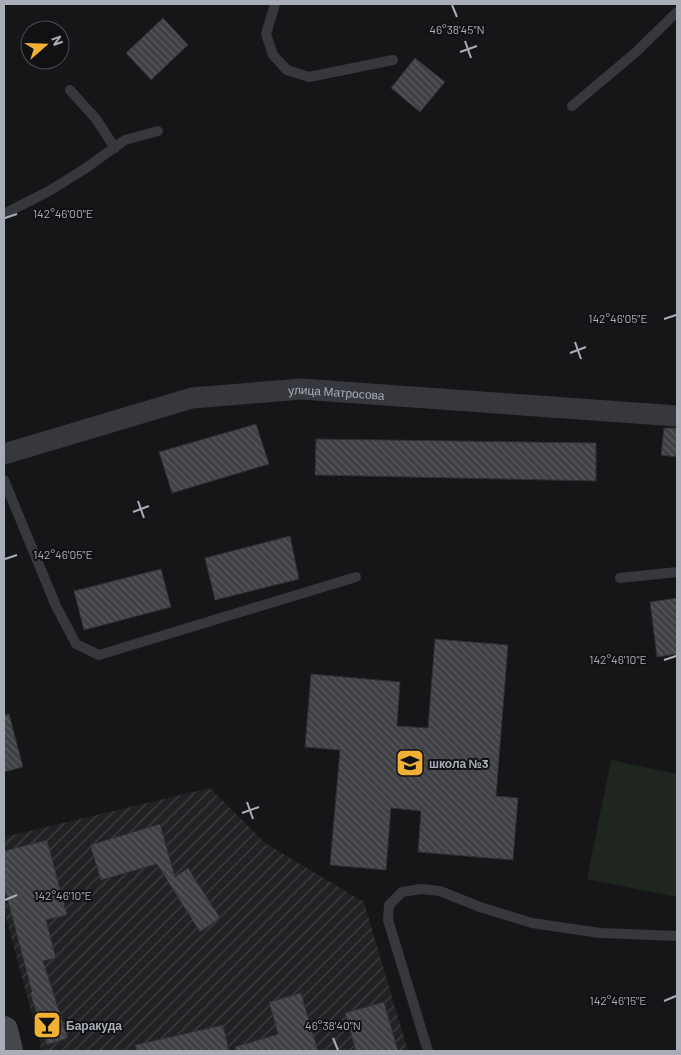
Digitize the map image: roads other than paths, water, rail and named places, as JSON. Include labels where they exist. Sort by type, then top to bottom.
[{"type":"main road","points":[[4,1030],[10,1051]]},
{"type":"street","name":"улица Матросова","points":[[4,454],[192,398],[301,389],[677,416]]},
{"type":"lane","points":[[275,4],[266,34],[273,55],[288,70],[309,78],[393,60]]},
{"type":"lane","points":[[572,106],[636,52],[677,12]]},
{"type":"lane","points":[[70,90],[96,119],[115,148]]},
{"type":"lane","points":[[4,214],[49,191],[125,140],[158,131]]},
{"type":"lane","points":[[4,480],[56,606],[76,644],[98,655],[356,577]]},
{"type":"lane","points":[[620,578],[677,572]]},
{"type":"lane","points":[[428,1051],[388,920],[389,905],[402,892],[421,889],[440,892],[480,907],[532,922],[600,933],[677,936]]},
{"type":"place","name":"школа №3","points":[[410,763]]},
{"type":"place","name":"Баракуда","points":[[47,1025]]}]
